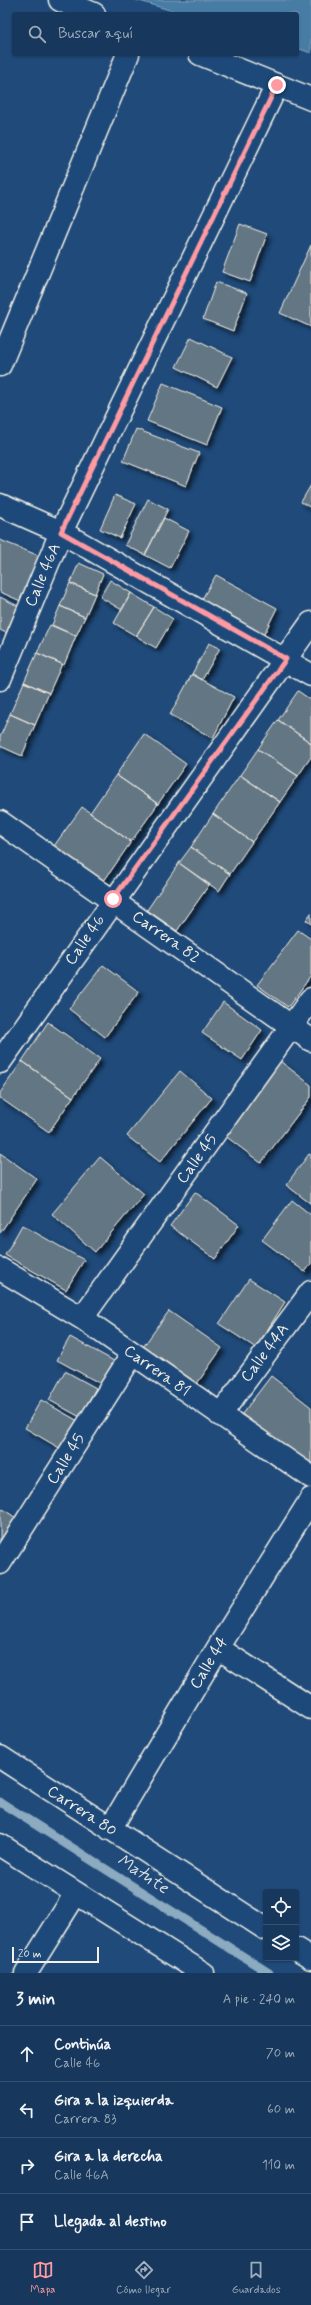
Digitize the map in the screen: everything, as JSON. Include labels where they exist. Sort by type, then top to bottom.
[{"type":"street","points":[[60,0],[89,12]]},
{"type":"street","points":[[0,365],[127,56]]},
{"type":"street","points":[[205,56],[311,99]]},
{"type":"street","name":"Calle 46A","points":[[0,678],[61,532],[277,85]]},
{"type":"street","points":[[0,505],[61,532],[286,659],[311,675]]},
{"type":"street","name":"Calle 46","points":[[0,1062],[113,899],[311,623]]},
{"type":"street","name":"Carrera 82","points":[[0,822],[113,899],[311,1040]]},
{"type":"street","name":"Calle 45","points":[[82,1318],[311,999]]},
{"type":"street","name":"Carrera 81","points":[[0,1269],[82,1318],[132,1355],[311,1477]]},
{"type":"street","name":"Calle 44A","points":[[220,1415],[311,1292]]},
{"type":"street","name":"Calle 45","points":[[0,1564],[132,1355]]},
{"type":"street","name":"Calle 44","points":[[110,1829],[218,1648],[311,1499]]},
{"type":"street","points":[[218,1648],[311,1708]]},
{"type":"street","name":"Carrera 80","points":[[0,1757],[263,1927]]},
{"type":"street","points":[[0,1845],[203,1973]]},
{"type":"street","points":[[26,1973],[76,1893]]},
{"type":"street","points":[[299,1951],[311,1958]]},
{"type":"water","points":[[136,0],[311,0],[311,53],[299,49],[299,12],[176,12]]},
{"type":"building","points":[[240,224],[267,234],[250,282],[222,272]]},
{"type":"building","points":[[311,245],[311,327],[280,313]]},
{"type":"building","points":[[216,282],[247,293],[233,331],[203,319]]},
{"type":"building","points":[[191,337],[232,357],[217,387],[176,367]]},
{"type":"building","points":[[163,383],[222,407],[207,445],[147,421]]},
{"type":"building","points":[[136,429],[199,453],[186,486],[123,461]]},
{"type":"building","points":[[311,485],[311,508],[301,502]]},
{"type":"building","points":[[115,495],[136,504],[120,538],[100,529]]},
{"type":"building","points":[[148,499],[168,509],[145,555],[125,545]]},
{"type":"building","points":[[164,518],[189,531],[170,568],[145,555]]},
{"type":"building","points":[[0,540],[42,557],[23,602],[0,592]]},
{"type":"building","points":[[79,563],[103,574],[95,594],[70,583]]},
{"type":"building","points":[[216,575],[277,608],[261,640],[199,604]]},
{"type":"building","points":[[110,580],[131,593],[122,610],[100,597]]},
{"type":"building","points":[[70,583],[95,594],[85,617],[60,606]]},
{"type":"building","points":[[131,593],[154,607],[136,636],[114,623]]},
{"type":"building","points":[[0,597],[18,606],[6,633],[0,630]]},
{"type":"building","points":[[60,606],[85,617],[76,636],[52,625]]},
{"type":"building","points":[[154,607],[173,619],[156,648],[136,636]]},
{"type":"building","points":[[50,625],[76,636],[64,665],[37,653]]},
{"type":"building","points":[[209,643],[220,648],[202,680],[192,674]]},
{"type":"building","points":[[37,653],[62,664],[49,693],[24,682]]},
{"type":"building","points":[[192,674],[234,697],[213,738],[170,715]]},
{"type":"building","points":[[24,682],[49,693],[35,725],[10,714]]},
{"type":"building","points":[[298,691],[311,700],[311,743],[278,720]]},
{"type":"building","points":[[10,714],[35,725],[22,756],[0,746],[0,737]]},
{"type":"building","points":[[278,720],[311,743],[311,757],[298,776],[258,749]]},
{"type":"building","points":[[144,734],[186,764],[158,804],[116,775]]},
{"type":"building","points":[[258,749],[298,776],[280,802],[240,775]]},
{"type":"building","points":[[116,775],[158,804],[131,842],[90,813]]},
{"type":"building","points":[[240,775],[280,802],[252,842],[213,814]]},
{"type":"building","points":[[82,807],[131,842],[104,881],[54,846]]},
{"type":"building","points":[[213,814],[252,842],[230,874],[191,847]]},
{"type":"building","points":[[191,847],[230,874],[219,891],[179,863]]},
{"type":"building","points":[[179,863],[209,885],[177,931],[147,910]]},
{"type":"building","points":[[311,913],[311,924],[306,920]]},
{"type":"building","points":[[298,930],[311,939],[311,976],[288,1007],[257,985]]},
{"type":"building","points":[[103,965],[139,992],[105,1037],[69,1009]]},
{"type":"building","points":[[223,1002],[262,1030],[242,1060],[202,1033]]},
{"type":"building","points":[[48,1022],[100,1059],[73,1097],[22,1061]]},
{"type":"building","points":[[22,1061],[73,1097],[49,1132],[0,1098],[0,1093]]},
{"type":"building","points":[[280,1061],[311,1085],[311,1097],[261,1163],[224,1135]]},
{"type":"building","points":[[180,1071],[212,1098],[160,1162],[127,1136]]},
{"type":"building","points":[[0,1153],[37,1179],[0,1233]]},
{"type":"building","points":[[309,1154],[311,1155],[311,1204],[286,1185]]},
{"type":"building","points":[[100,1157],[144,1194],[95,1252],[52,1214]]},
{"type":"building","points":[[195,1192],[239,1225],[215,1259],[170,1226]]},
{"type":"building","points":[[292,1200],[311,1215],[311,1264],[305,1272],[262,1240]]},
{"type":"building","points":[[22,1225],[84,1260],[66,1290],[5,1255]]},
{"type":"building","points":[[249,1279],[285,1302],[256,1348],[219,1324]]},
{"type":"building","points":[[169,1311],[222,1348],[196,1385],[143,1347]]},
{"type":"building","points":[[70,1337],[114,1361],[101,1384],[57,1360]]},
{"type":"building","points":[[65,1371],[96,1388],[80,1417],[49,1400]]},
{"type":"building","points":[[271,1376],[311,1407],[311,1462],[305,1470],[239,1418]]},
{"type":"building","points":[[41,1400],[78,1421],[61,1449],[25,1428]]},
{"type":"building","points":[[3,1509],[16,1518],[0,1541],[0,1513]]},
{"type":"waterway","name":"Matute","points":[[0,1802],[269,1973]]},
{"type":"route","points":[[113,899],[286,659],[61,532],[277,85]]}]
